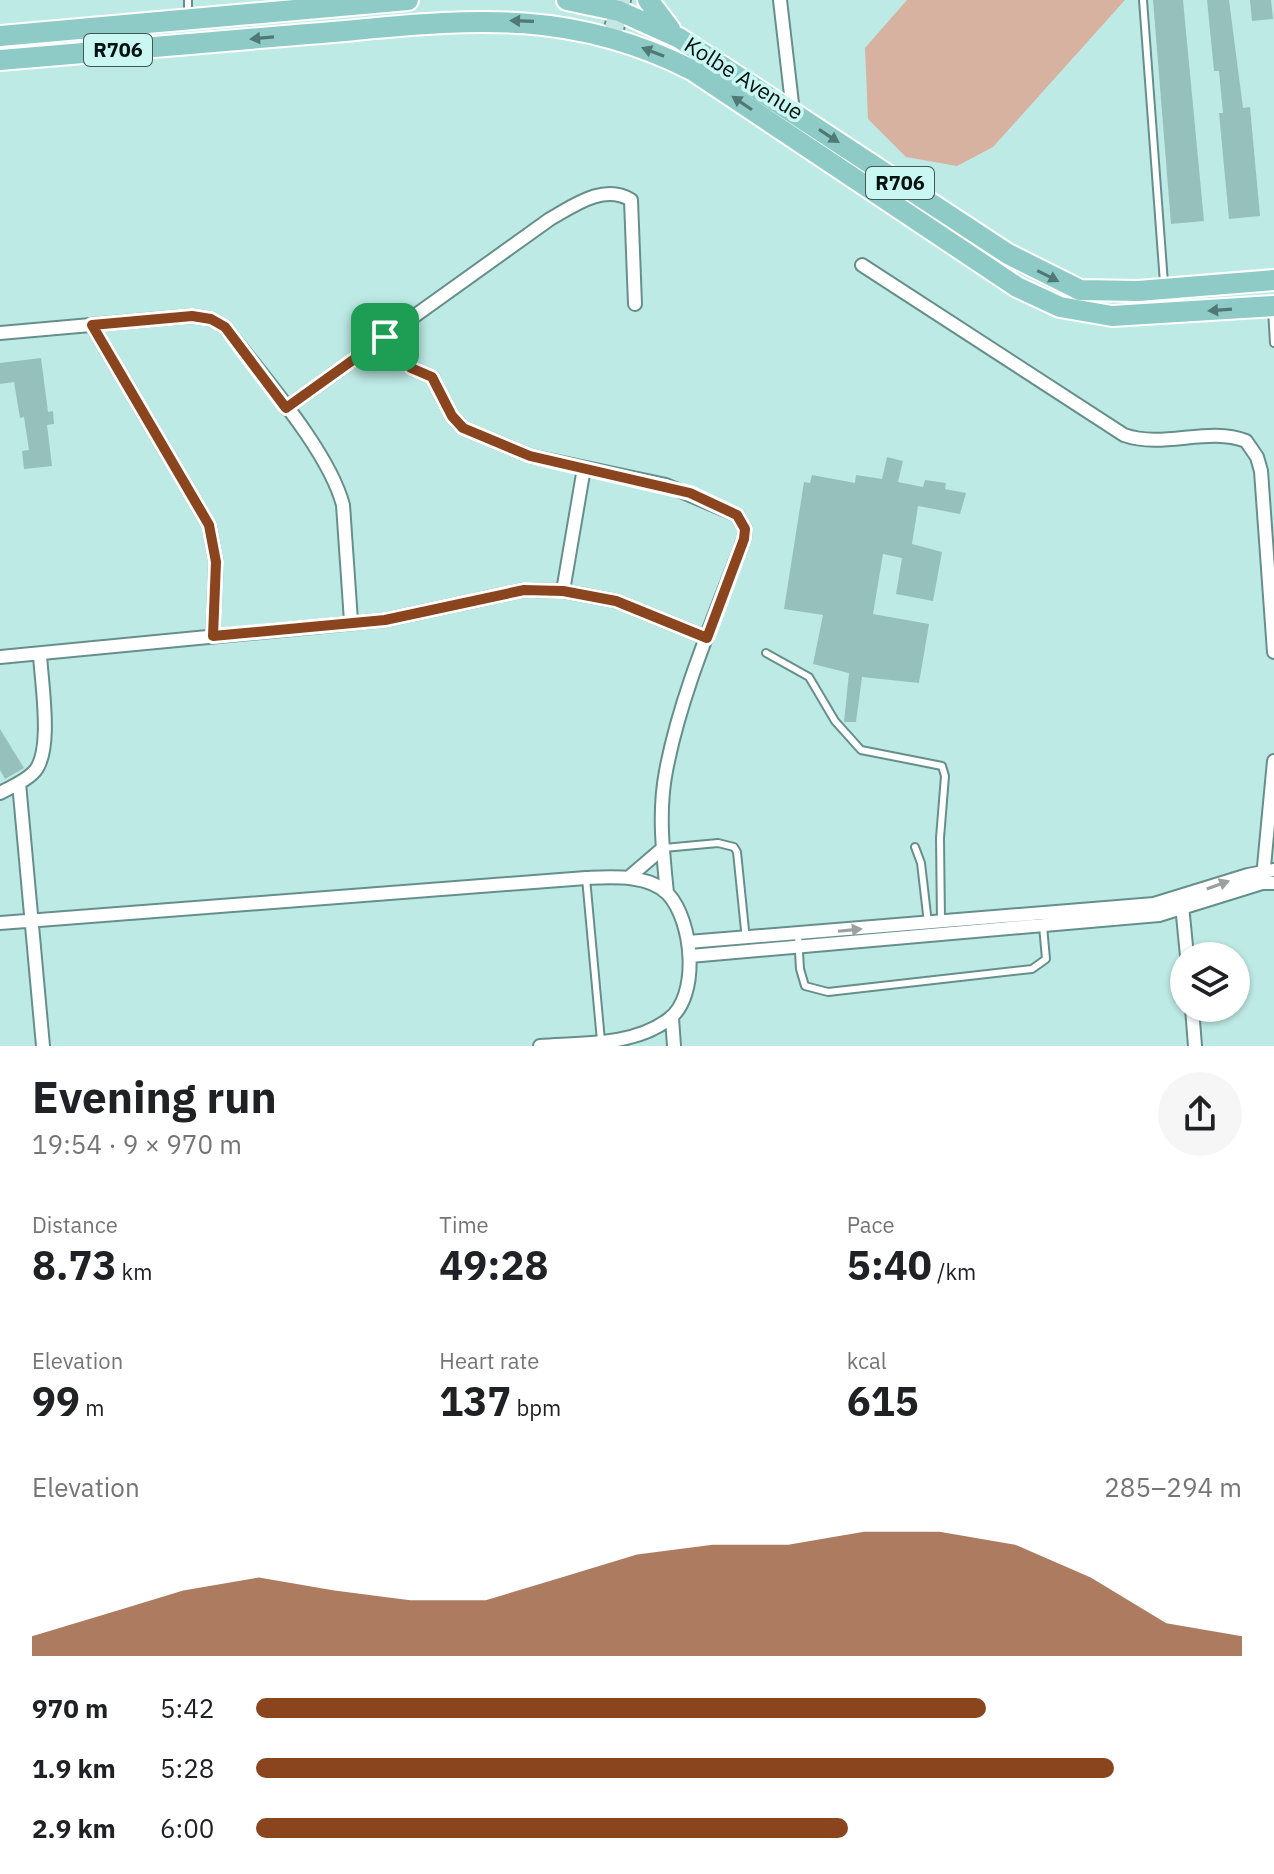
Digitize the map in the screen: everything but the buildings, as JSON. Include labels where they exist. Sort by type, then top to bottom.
[{"type":"main road","name":"R706","points":[[0,36],[188,10],[408,0]]},
{"type":"main road","name":"Kolbe Avenue","points":[[567,0],[613,4],[679,38],[1008,254],[1057,281],[1080,290],[1101,292],[1274,280]]},
{"type":"main road","points":[[648,0],[679,38]]},
{"type":"main road","points":[[188,10],[190,44]]},
{"type":"main road","name":"Kolbe Avenue","points":[[0,60],[499,20],[533,21],[605,35],[692,70],[1017,287],[1043,300],[1084,314],[1167,314],[1273,306]]},
{"type":"street","points":[[780,0],[793,113]]},
{"type":"street","points":[[605,35],[613,4]]},
{"type":"street","points":[[286,408],[550,219],[591,197],[627,196],[633,206],[635,304]]},
{"type":"street","points":[[862,265],[1124,435],[1149,441],[1228,437],[1246,441],[1257,457],[1261,471],[1274,652]]},
{"type":"street","points":[[0,333],[192,316],[219,323],[286,408],[339,489],[343,505],[351,621]]},
{"type":"street","points":[[92,325],[209,525],[216,562],[213,636]]},
{"type":"street","points":[[385,337],[400,348],[411,368],[432,377],[452,416],[463,428],[530,456],[690,493],[737,515],[743,522],[744,539],[707,638],[666,770],[663,848],[667,893],[688,942],[687,987],[672,1018],[640,1042],[601,1041],[540,1046]]},
{"type":"street","points":[[563,591],[584,468]]},
{"type":"street","points":[[0,657],[385,620],[524,590],[563,591],[616,601],[707,638]]},
{"type":"street","points":[[0,793],[33,774],[44,752],[40,654]]},
{"type":"street","points":[[688,942],[747,945],[798,942],[1182,904],[1268,877],[1274,761]]},
{"type":"street","points":[[19,783],[43,1046]]},
{"type":"street","points":[[628,878],[663,848]]},
{"type":"street","points":[[0,923],[586,878],[628,878],[667,893]]},
{"type":"street","points":[[1182,904],[1186,942]]},
{"type":"street","points":[[690,956],[747,945]]},
{"type":"street","points":[[672,1018],[674,1046]]},
{"type":"street","points":[[1193,1022],[1195,1046]]},
{"type":"lane","points":[[1143,0],[1167,314]]},
{"type":"lane","points":[[1273,306],[1274,343]]},
{"type":"lane","points":[[766,653],[809,677],[835,721],[861,750],[942,766],[945,776],[935,928]]},
{"type":"lane","points":[[663,848],[718,843],[734,847],[747,945]]},
{"type":"lane","points":[[915,847],[935,928]]},
{"type":"lane","points":[[586,878],[601,1041]]},
{"type":"lane","points":[[798,942],[805,986],[828,992],[1032,969],[1046,959],[1042,920]]},
{"type":"shaded area","points":[[907,0],[1125,0],[993,147],[957,166],[906,157],[868,119],[865,48]]},
{"type":"route","points":[[192,316],[211,319],[225,327],[286,408],[385,337],[400,348],[411,368],[432,377],[443,392],[452,416],[463,428],[530,456],[666,485],[737,515],[743,522],[744,539],[707,638],[616,601],[563,591],[524,590],[385,620],[213,636],[216,562],[209,525],[92,325],[192,316]]}]
